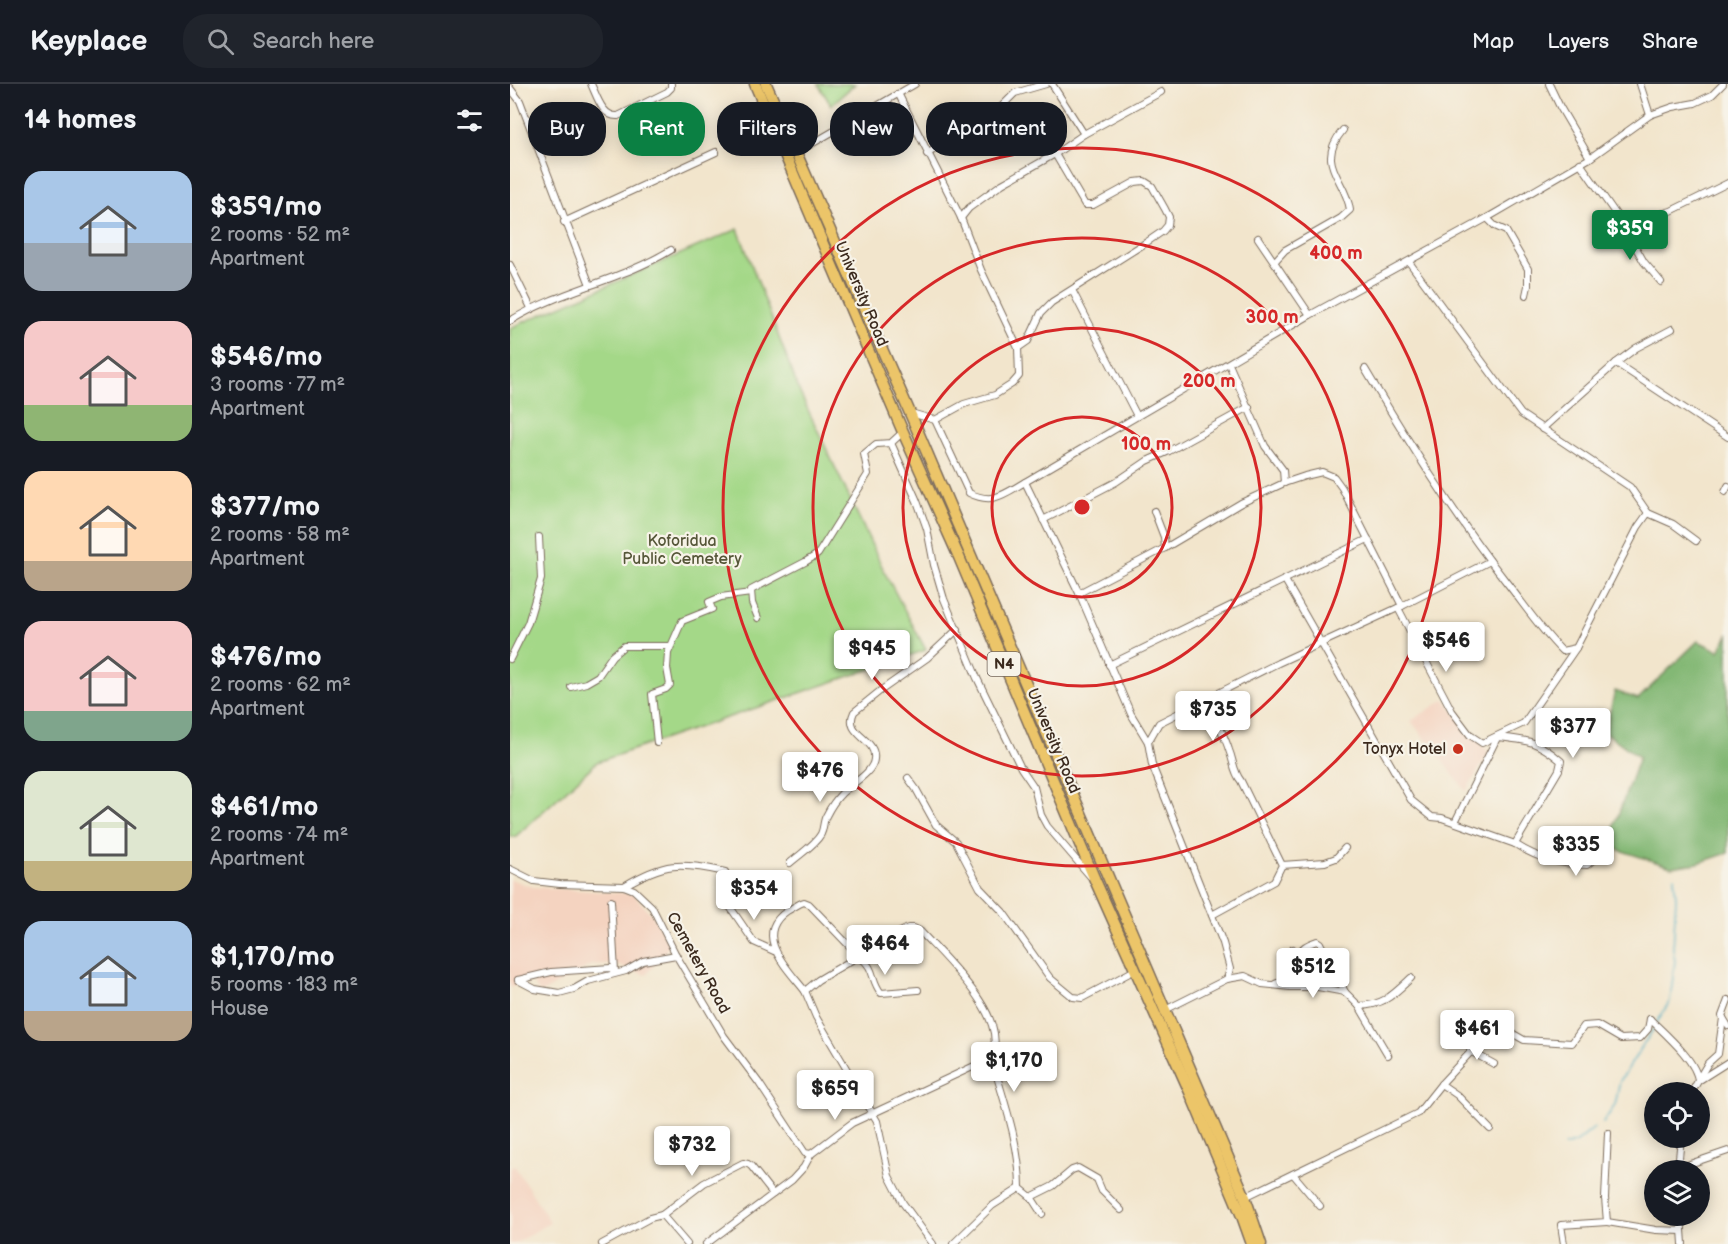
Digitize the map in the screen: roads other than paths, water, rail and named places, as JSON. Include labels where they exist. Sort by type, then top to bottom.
[{"type":"highway","name":"University Road","points":[[755,84],[903,432],[964,568],[1095,880],[1190,1092],[1252,1244]]},
{"type":"highway","name":"University Road","points":[[766,84],[774,102]]},
{"type":"highway","name":"University Road","points":[[797,156],[910,413],[1245,1197],[1261,1244]]},
{"type":"street","points":[[591,84],[605,113],[611,117],[618,116],[667,92],[671,84]]},
{"type":"street","points":[[818,141],[915,84]]},
{"type":"street","points":[[1006,102],[1015,93],[1046,84]]},
{"type":"street","points":[[1052,84],[1084,134]]},
{"type":"street","points":[[1549,84],[1590,158]]},
{"type":"street","points":[[1640,84],[1650,115]]},
{"type":"street","points":[[910,413],[935,420],[969,494],[980,499],[991,500],[1004,495],[1190,384],[1590,158],[1650,115],[1673,107],[1695,103],[1712,95],[1723,84]]},
{"type":"street","points":[[510,88],[520,101],[564,222],[590,285]]},
{"type":"street","points":[[1067,146],[1161,92]]},
{"type":"street","points":[[899,95],[926,152]]},
{"type":"street","points":[[1275,261],[1285,250],[1341,218],[1350,210],[1332,164],[1331,150],[1334,141],[1343,130]]},
{"type":"street","points":[[564,222],[716,152]]},
{"type":"street","points":[[928,156],[961,218],[981,270],[1018,348],[1019,376],[1012,384],[995,395],[964,404],[935,420]]},
{"type":"street","points":[[961,218],[969,208],[1002,184],[1051,156]]},
{"type":"street","points":[[1018,348],[1028,341],[1041,313],[1052,302],[1163,231],[1168,225],[1169,217],[1152,186],[1144,181],[1135,182],[1093,205],[1085,205],[1056,156]]},
{"type":"street","points":[[1580,163],[1622,223],[1644,262],[1661,282]]},
{"type":"street","points":[[1622,223],[1642,221],[1671,211],[1728,183]]},
{"type":"street","points":[[1487,218],[1506,231],[1528,269],[1526,295]]},
{"type":"street","points":[[1258,238],[1310,315]]},
{"type":"street","points":[[510,321],[531,308],[642,266],[671,250]]},
{"type":"street","points":[[1409,262],[1521,414],[1630,488],[1648,513],[1673,524],[1696,541]]},
{"type":"street","points":[[510,265],[531,308]]},
{"type":"street","points":[[1072,290],[1137,416]]},
{"type":"street","points":[[1542,429],[1616,363],[1636,348],[1672,328]]},
{"type":"street","points":[[1616,363],[1728,437]]},
{"type":"street","points":[[1229,364],[1265,446],[1283,470],[1284,483]]},
{"type":"street","points":[[1365,369],[1413,450],[1490,561],[1549,638],[1562,651],[1576,648]]},
{"type":"street","points":[[1043,520],[1249,407]]},
{"type":"street","points":[[758,618],[751,590],[818,554],[868,474],[864,454],[876,444],[891,443],[903,432]]},
{"type":"street","points":[[891,443],[917,501],[927,529],[944,599],[977,678],[1017,760],[1034,787],[1041,814],[1047,826],[1095,880]]},
{"type":"street","points":[[1079,593],[1165,548],[1241,503],[1284,483],[1322,472],[1334,477],[1342,488],[1452,711],[1470,735],[1482,743],[1524,723],[1576,648],[1638,527],[1648,513]]},
{"type":"street","points":[[1025,482],[1079,593],[1131,714],[1148,742],[1152,765],[1223,943],[1230,969],[1227,979]]},
{"type":"street","points":[[1154,511],[1164,537],[1165,548]]},
{"type":"street","points":[[510,659],[528,623],[541,579],[539,537]]},
{"type":"street","points":[[1109,665],[1368,539]]},
{"type":"street","points":[[1148,742],[1160,723],[1278,663],[1400,607],[1490,561]]},
{"type":"street","points":[[1285,580],[1411,800],[1432,817],[1455,822],[1515,844],[1529,853],[1553,862],[1587,865],[1600,854],[1595,833]]},
{"type":"street","points":[[657,742],[652,694],[670,685],[667,668],[668,653],[682,621],[712,609],[709,602],[722,597],[751,593]]},
{"type":"street","points":[[790,863],[821,835],[825,817],[841,794],[873,764],[872,746],[854,730],[852,716],[854,712],[927,658],[958,629]]},
{"type":"street","points":[[571,687],[586,683],[598,676],[612,656],[624,646],[670,646]]},
{"type":"street","points":[[1214,696],[1215,720],[1230,750],[1235,773],[1282,865]]},
{"type":"street","points":[[1455,822],[1497,737]]},
{"type":"street","points":[[1497,737],[1543,746],[1561,761],[1559,770],[1515,844]]},
{"type":"street","points":[[908,778],[936,825],[956,843],[980,888],[1004,912],[1050,978],[1066,993],[1073,998],[1082,998],[1135,970]]},
{"type":"street","points":[[1282,865],[1326,862],[1336,858],[1346,848]]},
{"type":"street","points":[[510,869],[534,881],[624,886],[645,873],[678,864],[725,872]]},
{"type":"street","points":[[1212,915],[1274,881],[1282,865]]},
{"type":"street","name":"Cemetery Road","points":[[624,886],[634,890],[652,908],[724,1036],[759,1083],[805,1153],[811,1154]]},
{"type":"street","points":[[611,901],[615,973]]},
{"type":"street","points":[[726,901],[754,942],[774,951],[805,991],[816,1017],[873,1113],[881,1134],[889,1176],[903,1203],[933,1244]]},
{"type":"street","points":[[774,951],[774,923],[780,916],[804,902],[809,904],[869,964],[881,993],[918,990]]},
{"type":"street","points":[[706,1244],[792,1180],[804,1167],[811,1154],[852,1124],[981,1063],[991,1056],[996,1046],[988,1012],[921,931],[914,928],[908,928],[818,980],[805,991]]},
{"type":"street","points":[[1290,987],[1297,970],[1299,951],[1317,941],[1345,992],[1359,1006],[1388,1055]]},
{"type":"street","points":[[1293,949],[1297,957]]},
{"type":"street","points":[[615,973],[610,968],[551,972],[518,980],[535,989],[559,993],[626,971],[643,961],[676,954]]},
{"type":"street","points":[[1165,1010],[1227,979],[1245,976],[1262,984],[1318,987],[1345,992]]},
{"type":"street","points":[[1272,985],[1294,976]]},
{"type":"street","points":[[1359,1006],[1379,1004],[1411,978]]},
{"type":"street","points":[[1698,1081],[1708,1063],[1718,1054],[1728,1000]]},
{"type":"street","points":[[1723,1018],[1728,1026]]},
{"type":"street","points":[[1245,1197],[1418,1113],[1470,1051],[1486,1038],[1510,1032],[1524,1040],[1572,1043],[1584,1026],[1597,1025],[1621,1039],[1640,1038],[1648,1029],[1650,1019],[1677,1046],[1697,1073],[1698,1081]]},
{"type":"street","points":[[1470,1051],[1494,1064]]},
{"type":"street","points":[[991,1056],[1016,1147],[1020,1188]]},
{"type":"street","points":[[1698,1081],[1728,1062]]},
{"type":"street","points":[[1441,1084],[1457,1095],[1490,1129]]},
{"type":"street","points":[[1607,1222],[1605,1198],[1608,1133]]},
{"type":"street","points":[[1703,1160],[1728,1151]]},
{"type":"street","points":[[602,1244],[650,1218],[662,1215],[704,1183],[743,1163],[751,1166],[773,1194]]},
{"type":"street","points":[[1031,1197],[1053,1186],[1072,1170],[1078,1168],[1097,1179],[1102,1191],[1121,1210]]},
{"type":"street","points":[[1293,1174],[1320,1206]]},
{"type":"street","points":[[1020,1188],[1031,1197],[1042,1214]]},
{"type":"street","points":[[953,1244],[992,1206],[1020,1188]]},
{"type":"street","points":[[662,1215],[687,1244]]},
{"type":"street","points":[[1564,1244],[1561,1225],[1607,1222],[1656,1230],[1682,1231]]},
{"type":"street","points":[[1682,1226],[1683,1244]]},
{"type":"waterway","points":[[1656,1024],[1670,1001],[1675,961],[1673,949],[1676,898],[1674,877]]},
{"type":"waterway","points":[[1603,1123],[1615,1105],[1620,1081],[1654,1028]]},
{"type":"waterway","points":[[1564,1146],[1577,1142],[1594,1128]]},
{"type":"place","name":"Tonyx Hotel","points":[[1458,749]]},
{"type":"park label","name":"Koforidua Public Cemetery","points":[[682,550]]}]
